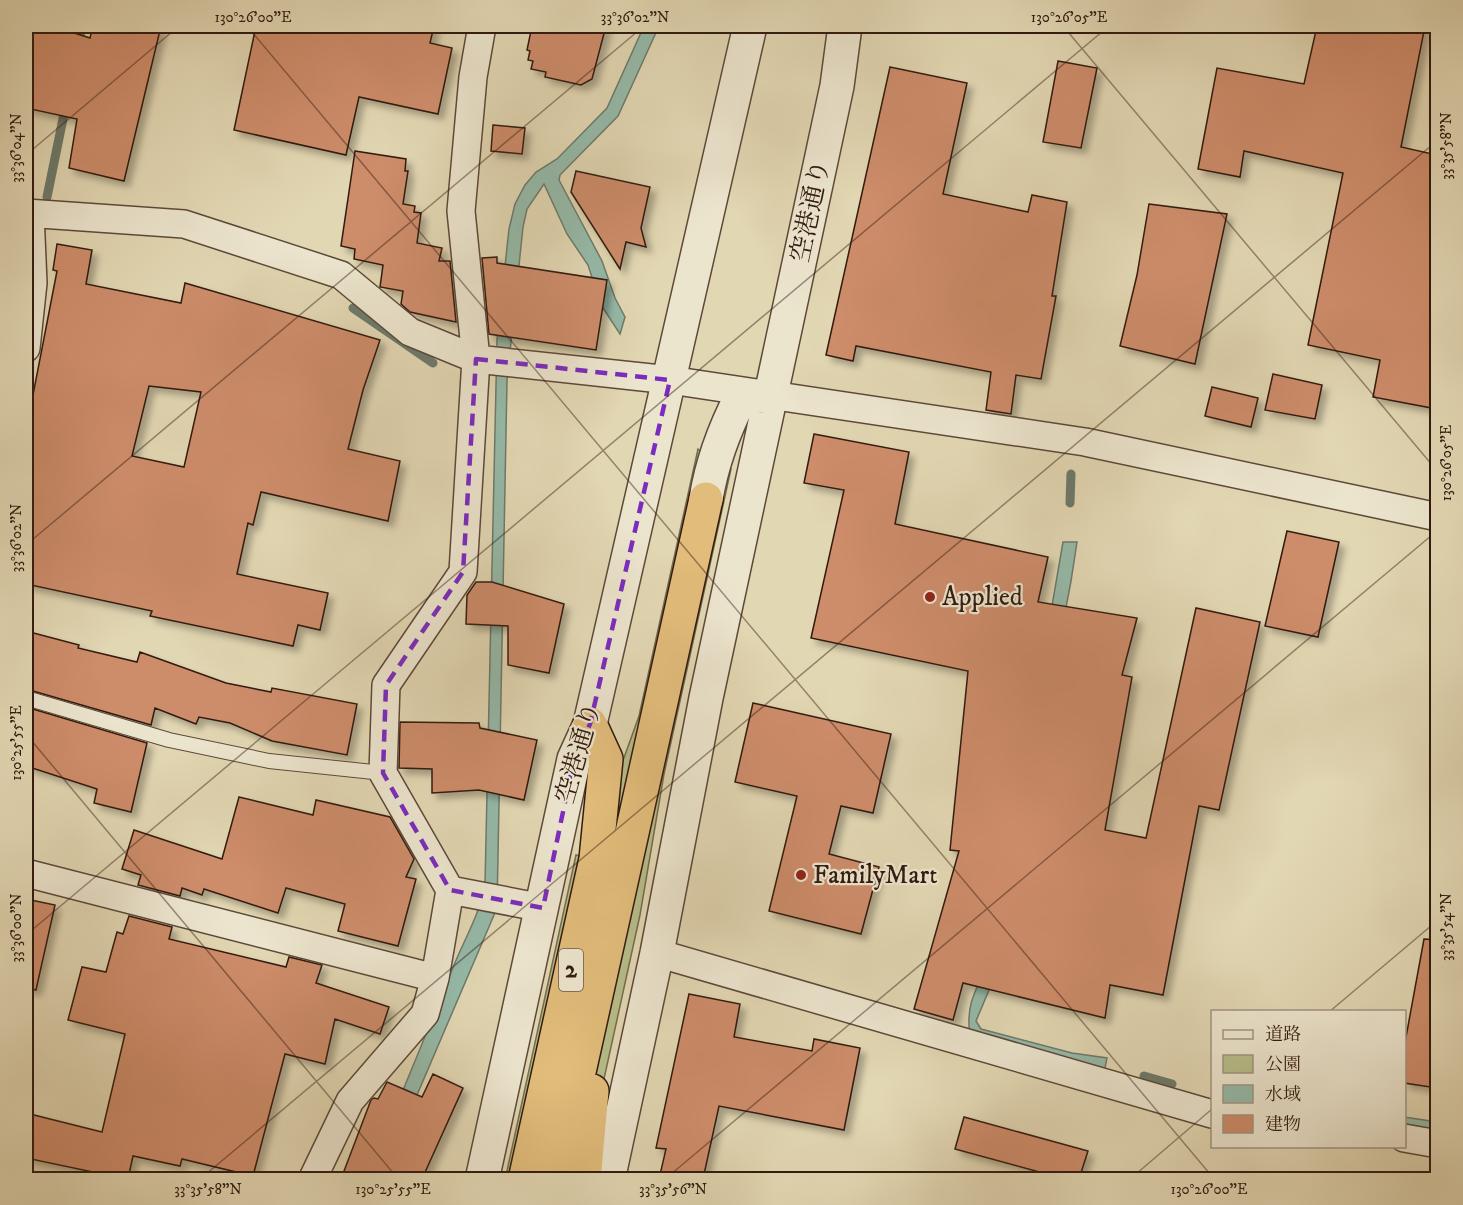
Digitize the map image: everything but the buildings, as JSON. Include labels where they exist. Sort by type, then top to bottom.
[{"type":"highway","points":[[555,1179],[706,499]]},
{"type":"highway","name":"2","points":[[525,1179],[596,859],[606,759],[590,724]]},
{"type":"highway","points":[[584,1179],[600,976]]},
{"type":"street","points":[[312,1179],[350,1101],[425,1014],[435,978],[450,890],[383,773],[386,685],[463,572],[494,361],[461,211],[473,76],[482,26]]},
{"type":"street","name":"空港通り","points":[[482,1179],[574,759],[590,724],[683,327],[750,26]]},
{"type":"street","name":"空港通り","points":[[608,1179],[657,953],[706,698],[837,86],[845,26]]},
{"type":"street","points":[[26,348],[33,283],[28,213],[184,224],[341,275],[410,332],[494,361],[670,380],[1085,442],[1437,517]]},
{"type":"street","points":[[706,499],[710,476],[726,427],[741,397],[770,396]]},
{"type":"street","points":[[26,873],[435,978]]},
{"type":"street","points":[[450,890],[543,908]]},
{"type":"street","points":[[657,953],[1211,1114]]},
{"type":"street","points":[[1406,1138],[1437,1144]]},
{"type":"lane","points":[[26,698],[170,740],[269,761],[383,773]]},
{"type":"highlighted area","points":[[476,359],[670,380],[590,724],[574,759],[543,908],[450,890],[383,773],[386,685],[463,572]]},
{"type":"green space","points":[[698,449],[724,468],[731,469],[664,774],[640,915],[582,1179],[505,1180],[576,855],[606,862],[621,766],[639,716]]},
{"type":"water","points":[[644,26],[659,26],[618,116],[560,175],[559,180],[602,261],[615,298],[625,317],[620,334],[601,305],[588,265],[567,234],[544,184],[527,209],[523,227],[507,380],[497,908],[381,1179],[366,1180],[476,916],[485,884],[497,340],[509,229],[515,204],[525,185],[536,172],[557,159],[607,108]]},
{"type":"water","points":[[1063,542],[1077,542],[1071,581],[997,971],[976,1021],[981,1029],[1072,1053],[1107,1058],[1105,1068],[1070,1063],[970,1036],[969,1024],[973,996],[991,958]]},
{"type":"water","points":[[1406,1117],[1437,1122],[1437,1135],[1406,1131]]},
{"type":"waterway","points":[[78,47],[82,26]]},
{"type":"waterway","points":[[47,197],[66,104]]},
{"type":"waterway","points":[[353,308],[433,363]]},
{"type":"waterway","points":[[1070,503],[1071,474]]},
{"type":"waterway","points":[[1144,1076],[1172,1084]]},
{"type":"place","name":"Applied","points":[[930,597]]},
{"type":"place","name":"FamilyMart","points":[[801,875]]}]
